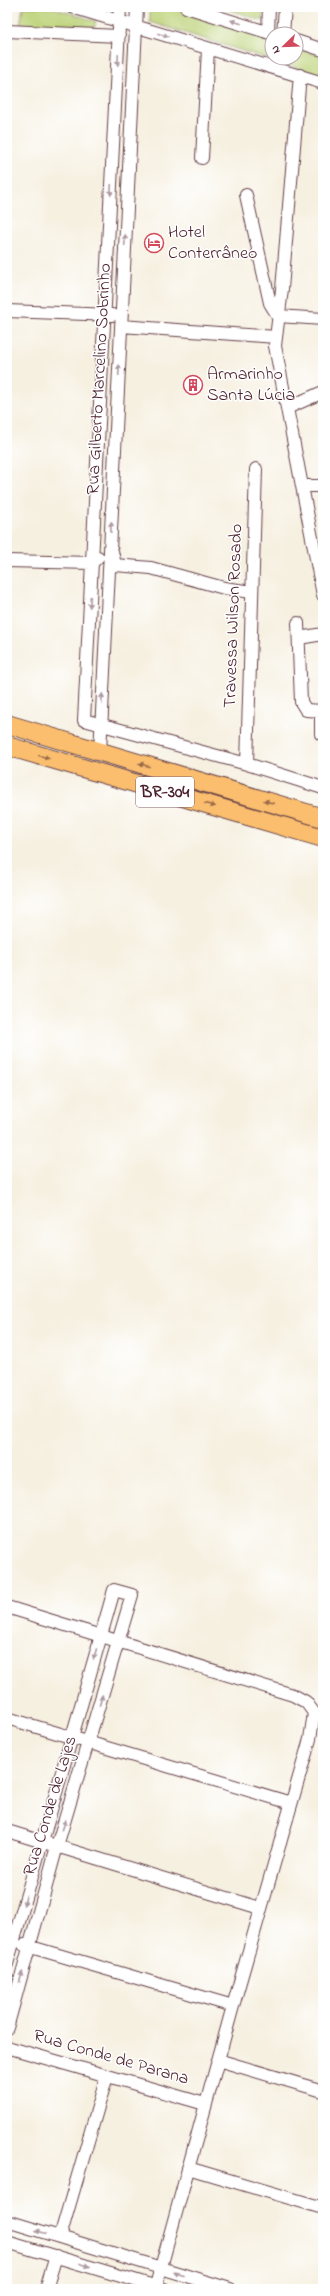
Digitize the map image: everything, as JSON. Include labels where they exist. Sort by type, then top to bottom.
[{"type":"highway","name":"BR-304","points":[[7,724],[323,818]]},
{"type":"highway","name":"BR-304","points":[[7,746],[323,838]]},
{"type":"street","points":[[72,7],[119,23],[136,26],[323,83]]},
{"type":"street","name":"Rua Gilberto Marcelino Sobrinho","points":[[101,724],[84,720],[120,7]]},
{"type":"street","name":"Rua Gilberto Marcelino Sobrinho","points":[[100,752],[137,7]]},
{"type":"street","points":[[186,7],[264,31]]},
{"type":"street","points":[[269,7],[270,26]]},
{"type":"street","points":[[283,26],[284,7]]},
{"type":"street","points":[[7,31],[119,36]]},
{"type":"street","points":[[304,44],[323,50]]},
{"type":"street","points":[[202,158],[208,49]]},
{"type":"street","points":[[300,75],[282,289],[275,346],[323,595]]},
{"type":"street","points":[[246,196],[270,303],[278,316]]},
{"type":"street","points":[[7,311],[105,315],[121,321],[276,337]]},
{"type":"street","points":[[278,316],[323,319]]},
{"type":"street","points":[[287,408],[323,392]]},
{"type":"street","points":[[101,397],[117,399]]},
{"type":"street","name":"Travessa Wilson Rosado","points":[[247,764],[256,469]]},
{"type":"street","points":[[302,486],[323,486]]},
{"type":"street","points":[[7,561],[92,563],[110,546],[115,565],[151,568],[224,588],[252,592]]},
{"type":"street","points":[[298,623],[300,702],[306,710],[322,712],[321,734]]},
{"type":"street","points":[[299,638],[323,634]]},
{"type":"street","points":[[101,724],[247,764],[323,788]]},
{"type":"street","name":"Rua Conde de Lajes","points":[[7,1964],[10,1941],[41,1842],[70,1737],[114,1590],[132,1595],[57,1846],[7,2028]]},
{"type":"street","points":[[7,1607],[100,1634],[293,1695],[306,1702],[314,1713],[314,1722],[205,2104],[161,2268],[158,2288],[7,2242]]},
{"type":"street","points":[[7,1718],[291,1803]]},
{"type":"street","points":[[7,1831],[260,1908]]},
{"type":"street","points":[[10,1941],[232,2006]]},
{"type":"street","name":"Rua Conde de Parana","points":[[7,2047],[205,2104]]},
{"type":"street","points":[[218,2060],[323,2091]]},
{"type":"street","points":[[60,2237],[107,2076]]},
{"type":"street","points":[[188,2168],[323,2208]]},
{"type":"street","points":[[7,2221],[230,2289]]},
{"type":"street","points":[[46,2289],[56,2256]]},
{"type":"green space","points":[[23,7],[50,7],[96,21],[94,28],[20,25]]},
{"type":"green space","points":[[150,7],[168,7],[264,37],[264,58],[150,22]]},
{"type":"green space","points":[[222,7],[263,7],[262,21]]},
{"type":"green space","points":[[304,51],[323,57],[323,76],[291,66],[304,66]]},
{"type":"place","name":"Hotel Conterrâneo","points":[[154,243]]},
{"type":"place","name":"Armarinho Santa Lúcia","points":[[193,385]]}]
